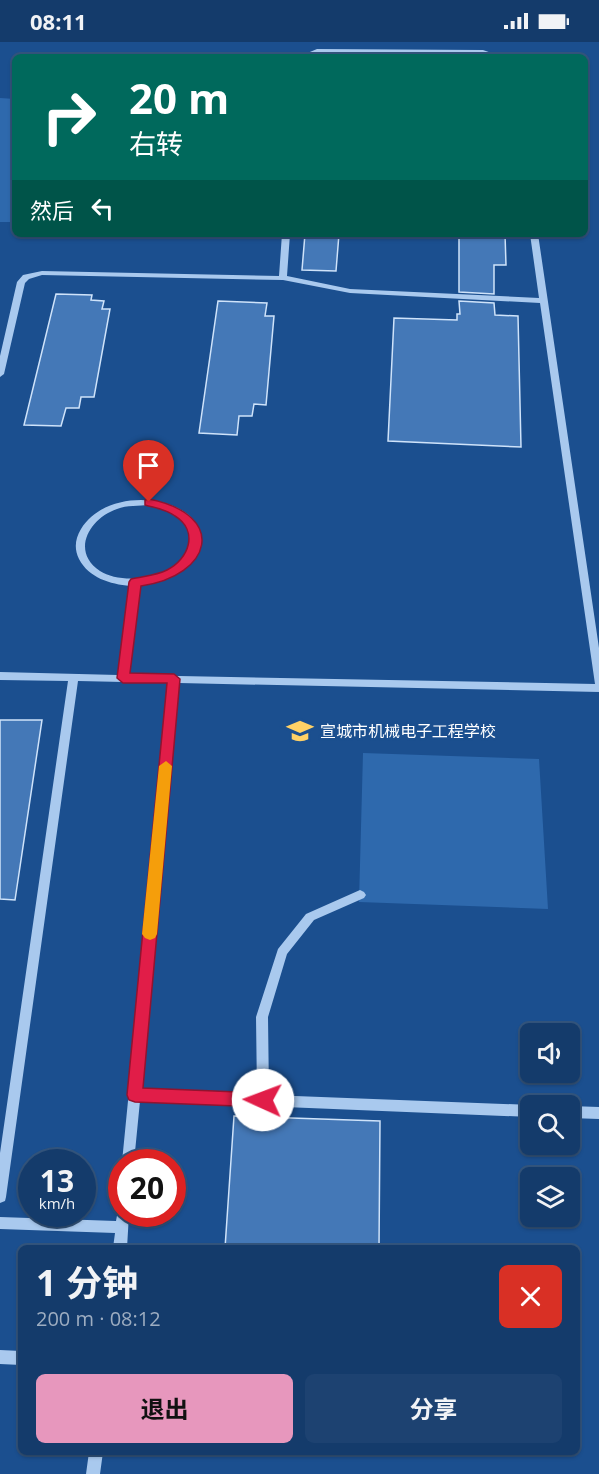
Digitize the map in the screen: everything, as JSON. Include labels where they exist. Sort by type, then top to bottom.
[{"type":"lane","points":[[309,54],[317,51],[483,52],[490,54]]},
{"type":"lane","points":[[283,278],[286,237]]},
{"type":"lane","points":[[534,237],[599,682]]},
{"type":"lane","points":[[0,374],[21,282],[26,276],[42,273],[283,278],[350,291],[544,301]]},
{"type":"lane","points":[[149,502],[181,513],[191,524],[196,536],[195,549],[187,562],[164,576],[135,582],[115,580],[98,573],[87,564],[80,552],[80,538],[86,526],[97,515],[112,507],[130,503],[149,502]]},
{"type":"lane","points":[[123,678],[135,582]]},
{"type":"lane","points":[[0,676],[599,688]]},
{"type":"lane","points":[[0,1197],[74,677]]},
{"type":"lane","points":[[129,1149],[174,679]]},
{"type":"lane","points":[[263,1100],[262,1017],[282,952],[310,917],[360,895]]},
{"type":"lane","points":[[135,1095],[520,1111]]},
{"type":"lane","points":[[580,1112],[599,1113]]},
{"type":"lane","points":[[0,1223],[108,1220]]},
{"type":"lane","points":[[120,1245],[122,1227]]},
{"type":"lane","points":[[0,1357],[18,1358]]},
{"type":"lane","points":[[93,1474],[96,1455]]},
{"type":"shaded area","points":[[0,98],[12,99],[12,222],[0,222]]},
{"type":"shaded area","points":[[363,753],[539,759],[548,909],[359,902]]},
{"type":"building","points":[[305,237],[339,237],[336,271],[302,270]]},
{"type":"building","points":[[459,237],[505,237],[506,265],[494,265],[494,294],[459,292]]},
{"type":"building","points":[[56,294],[92,295],[91,300],[104,301],[102,309],[110,309],[94,397],[81,397],[79,408],[66,408],[61,426],[24,425]]},
{"type":"building","points":[[218,301],[267,303],[265,316],[274,316],[266,405],[254,404],[252,416],[239,416],[237,435],[199,433]]},
{"type":"building","points":[[459,301],[494,303],[495,315],[518,316],[521,447],[388,441],[394,318],[457,320],[457,314],[460,314]]},
{"type":"building","points":[[0,720],[42,720],[15,900],[0,899]]},
{"type":"building","points":[[234,1116],[380,1121],[379,1245],[225,1245]]},
{"type":"slow traffic","points":[[150,934],[166,766]]},
{"type":"place","name":"宣城市机械电子工程学校","points":[[300,731]]},
{"type":"route","points":[[149,502],[181,513],[191,524],[196,536],[195,549],[187,562],[173,572],[155,580],[135,582],[123,678],[174,679],[135,1095],[263,1100]]}]
